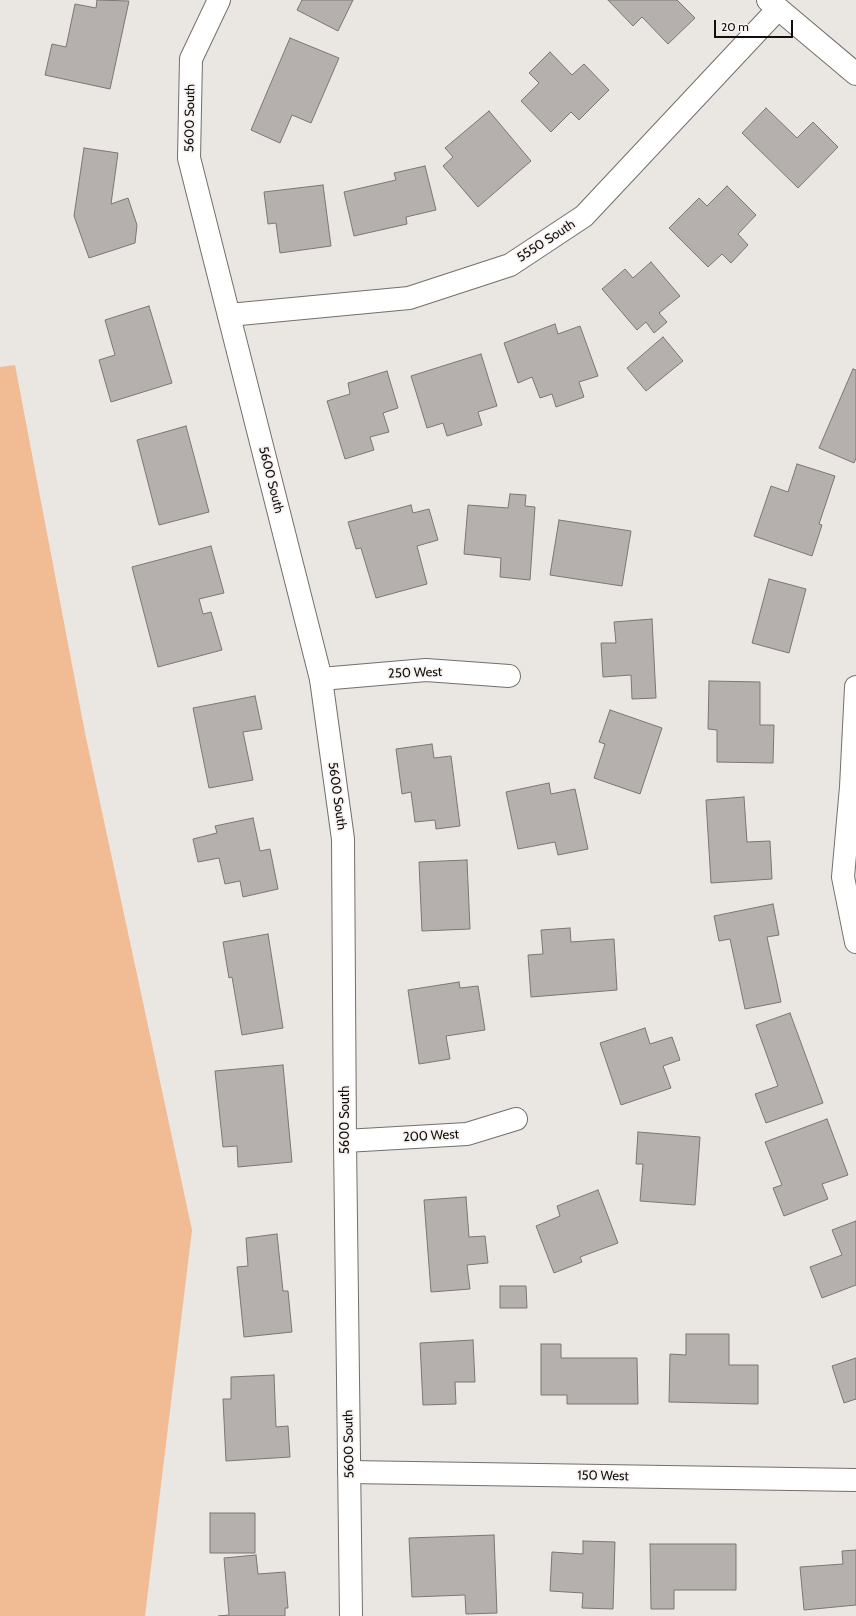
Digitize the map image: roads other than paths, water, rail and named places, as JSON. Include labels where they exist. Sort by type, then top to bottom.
[{"type":"street","name":"5600 South","points":[[219,0],[191,59],[189,158],[321,680],[343,839],[351,1616]]},
{"type":"street","name":"5550 South","points":[[229,315],[409,298],[510,265],[584,216],[773,4]]},
{"type":"street","points":[[773,4],[856,74]]},
{"type":"street","name":"250 West","points":[[321,680],[426,670],[509,676]]},
{"type":"street","points":[[856,687],[851,787],[843,877],[856,942]]},
{"type":"street","name":"200 West","points":[[345,1141],[467,1134],[516,1120]]},
{"type":"street","name":"150 West","points":[[350,1472],[856,1480]]}]
